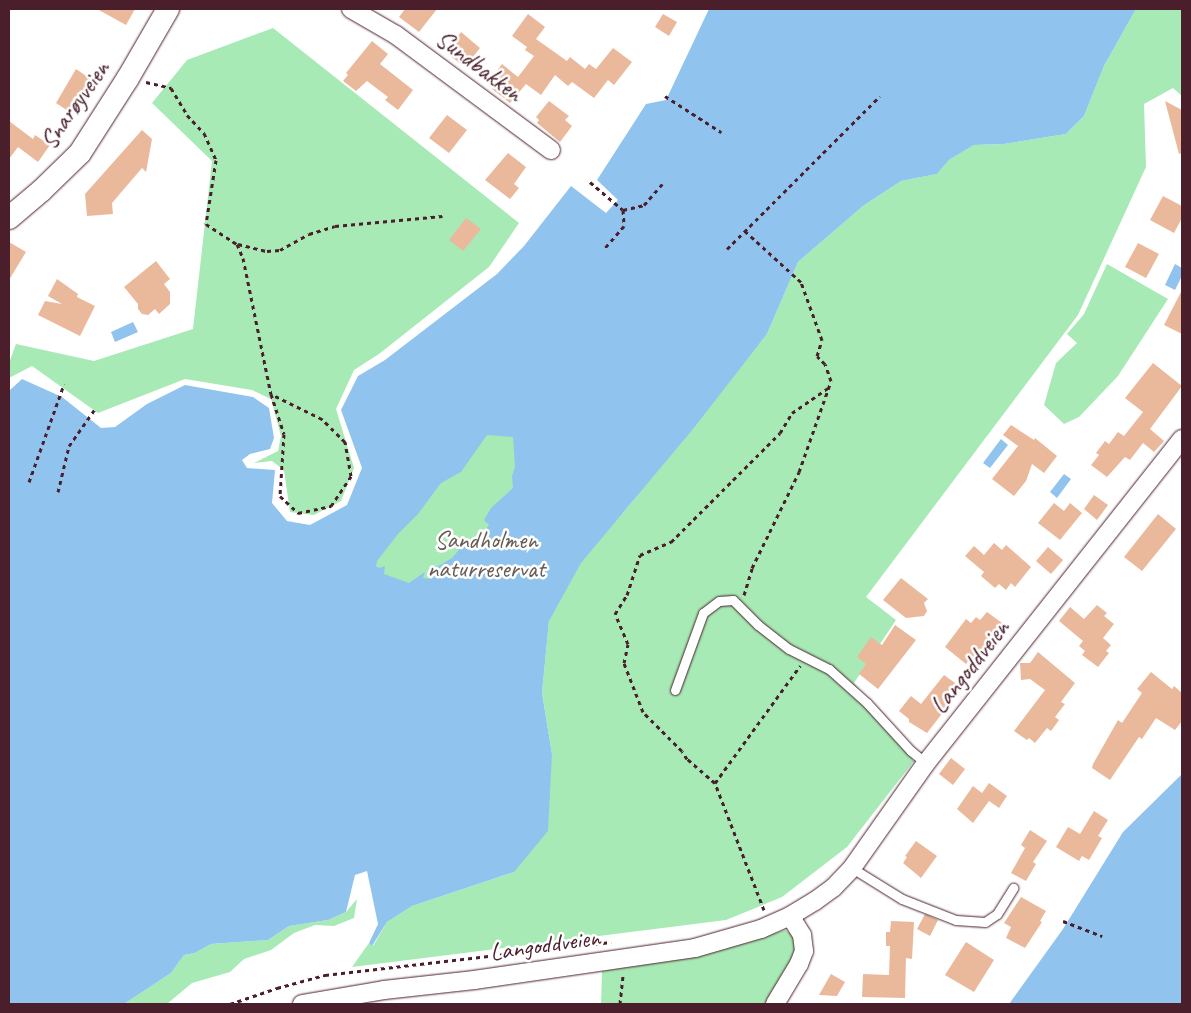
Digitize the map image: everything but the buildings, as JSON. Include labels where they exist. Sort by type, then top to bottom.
[{"type":"street","name":"Snarøyveien","points":[[10,215],[42,191],[80,153],[128,78],[168,9]]},
{"type":"street","name":"Sundbakken","points":[[351,9],[396,35],[551,150]]},
{"type":"street","name":"Langoddveien","points":[[302,1004],[384,990],[615,960],[708,945],[760,929],[790,916],[833,888],[852,868],[926,763],[1182,439]]},
{"type":"street","points":[[775,1004],[800,964],[804,951],[802,935],[790,916]]},
{"type":"lane","points":[[674,690],[703,613],[719,601],[733,600],[789,649],[828,669],[866,703],[911,751],[926,763]]},
{"type":"lane","points":[[852,868],[902,899],[956,920],[985,922],[997,914],[1013,888]]},
{"type":"path","points":[[128,78],[171,88],[187,115],[204,133],[216,160],[206,224],[237,244],[267,251],[280,250],[309,234],[335,226],[443,216]]},
{"type":"path","points":[[665,96],[720,132]]},
{"type":"path","points":[[727,249],[880,96]]},
{"type":"path","points":[[590,182],[623,210],[624,226],[605,248]]},
{"type":"path","points":[[623,210],[644,205],[662,184]]},
{"type":"path","points":[[741,607],[752,568],[799,472],[831,381],[825,364],[817,356],[822,340],[801,282],[746,231]]},
{"type":"path","points":[[237,244],[243,258],[272,394],[284,434],[280,496],[298,513],[331,506],[351,476],[346,442],[322,419],[272,394]]},
{"type":"path","points":[[29,482],[64,384]]},
{"type":"path","points":[[773,909],[765,913],[714,783],[686,759],[682,751],[642,712],[624,664],[628,644],[614,614],[626,595],[640,555],[671,542],[780,433],[792,413],[828,388]]},
{"type":"path","points":[[58,492],[69,446],[94,409]]},
{"type":"path","points":[[714,783],[806,658]]},
{"type":"path","points":[[1063,921],[1102,936]]},
{"type":"path","points":[[230,1004],[277,988],[325,975],[615,941]]},
{"type":"path","points":[[615,960],[624,974],[620,1004]]},
{"type":"green space","name":"Sandholmen naturreservat","points":[[1136,9],[1182,9],[1182,96],[1173,88],[1144,104],[1146,167],[1078,315],[866,597],[896,620],[854,683],[914,761],[847,847],[782,897],[726,920],[352,967],[369,943],[373,946],[387,922],[412,906],[514,872],[552,754],[542,693],[549,621],[295,645],[556,332],[623,513],[767,334],[798,262],[863,206],[901,181],[937,174],[949,160],[974,145],[1004,144],[1066,134],[1084,116],[1104,66]]},
{"type":"green space","points":[[273,28],[519,223],[489,267],[379,354],[354,370],[336,409],[354,468],[341,501],[314,515],[290,512],[284,470],[272,461],[254,463],[278,451],[281,436],[271,399],[252,390],[185,379],[98,413],[32,366],[9,378],[9,363],[16,344],[94,361],[193,329],[212,161],[152,103],[187,60]]},
{"type":"green space","points":[[1107,264],[1168,299],[1118,376],[1079,417],[1064,424],[1044,405],[1056,363],[1077,343],[1067,334],[1084,314]]},
{"type":"green space","points":[[357,899],[354,918],[334,926],[315,925],[294,933],[271,950],[244,959],[230,972],[192,983],[167,1004],[124,1004],[171,973],[184,955],[195,953],[211,944],[268,940],[289,926],[328,920],[346,912]]},
{"type":"green space","points":[[785,930],[799,938],[799,964],[775,1004],[601,1004],[602,971],[713,952]]},
{"type":"water","points":[[709,9],[1136,9],[1104,66],[1084,116],[1066,134],[1004,144],[974,145],[949,160],[937,174],[901,181],[863,206],[798,262],[767,334],[693,429],[581,563],[549,621],[542,693],[552,754],[548,831],[514,872],[412,906],[387,922],[372,946],[369,943],[378,924],[367,871],[355,875],[346,912],[328,920],[289,926],[268,940],[211,944],[195,953],[184,955],[171,973],[124,1004],[9,1004],[9,391],[22,379],[62,397],[101,428],[115,427],[147,404],[185,385],[253,397],[269,408],[274,438],[270,449],[250,454],[242,460],[247,468],[275,470],[272,503],[287,521],[310,525],[347,505],[362,468],[341,410],[358,376],[385,360],[497,274],[524,246],[571,186],[606,213],[618,200],[597,180],[646,104],[666,100]],"holes":[[[487,435],[513,437],[515,467],[512,476],[513,488],[491,508],[484,520],[489,525],[481,536],[475,537],[463,545],[452,558],[435,568],[441,570],[431,579],[423,578],[425,572],[409,583],[384,574],[385,566],[379,568],[376,566],[377,561],[398,534],[418,514],[441,483],[461,472]]]},
{"type":"water","points":[[1175,264],[1182,268],[1182,276],[1175,290],[1165,285]]},
{"type":"water","points":[[133,322],[138,332],[115,342],[111,332]]},
{"type":"water","points":[[1001,439],[1008,445],[990,468],[983,463]]},
{"type":"water","points":[[1064,474],[1071,479],[1057,498],[1050,492]]},
{"type":"water","points":[[1182,774],[1182,1004],[1009,1004],[1063,929],[1123,832]]}]
